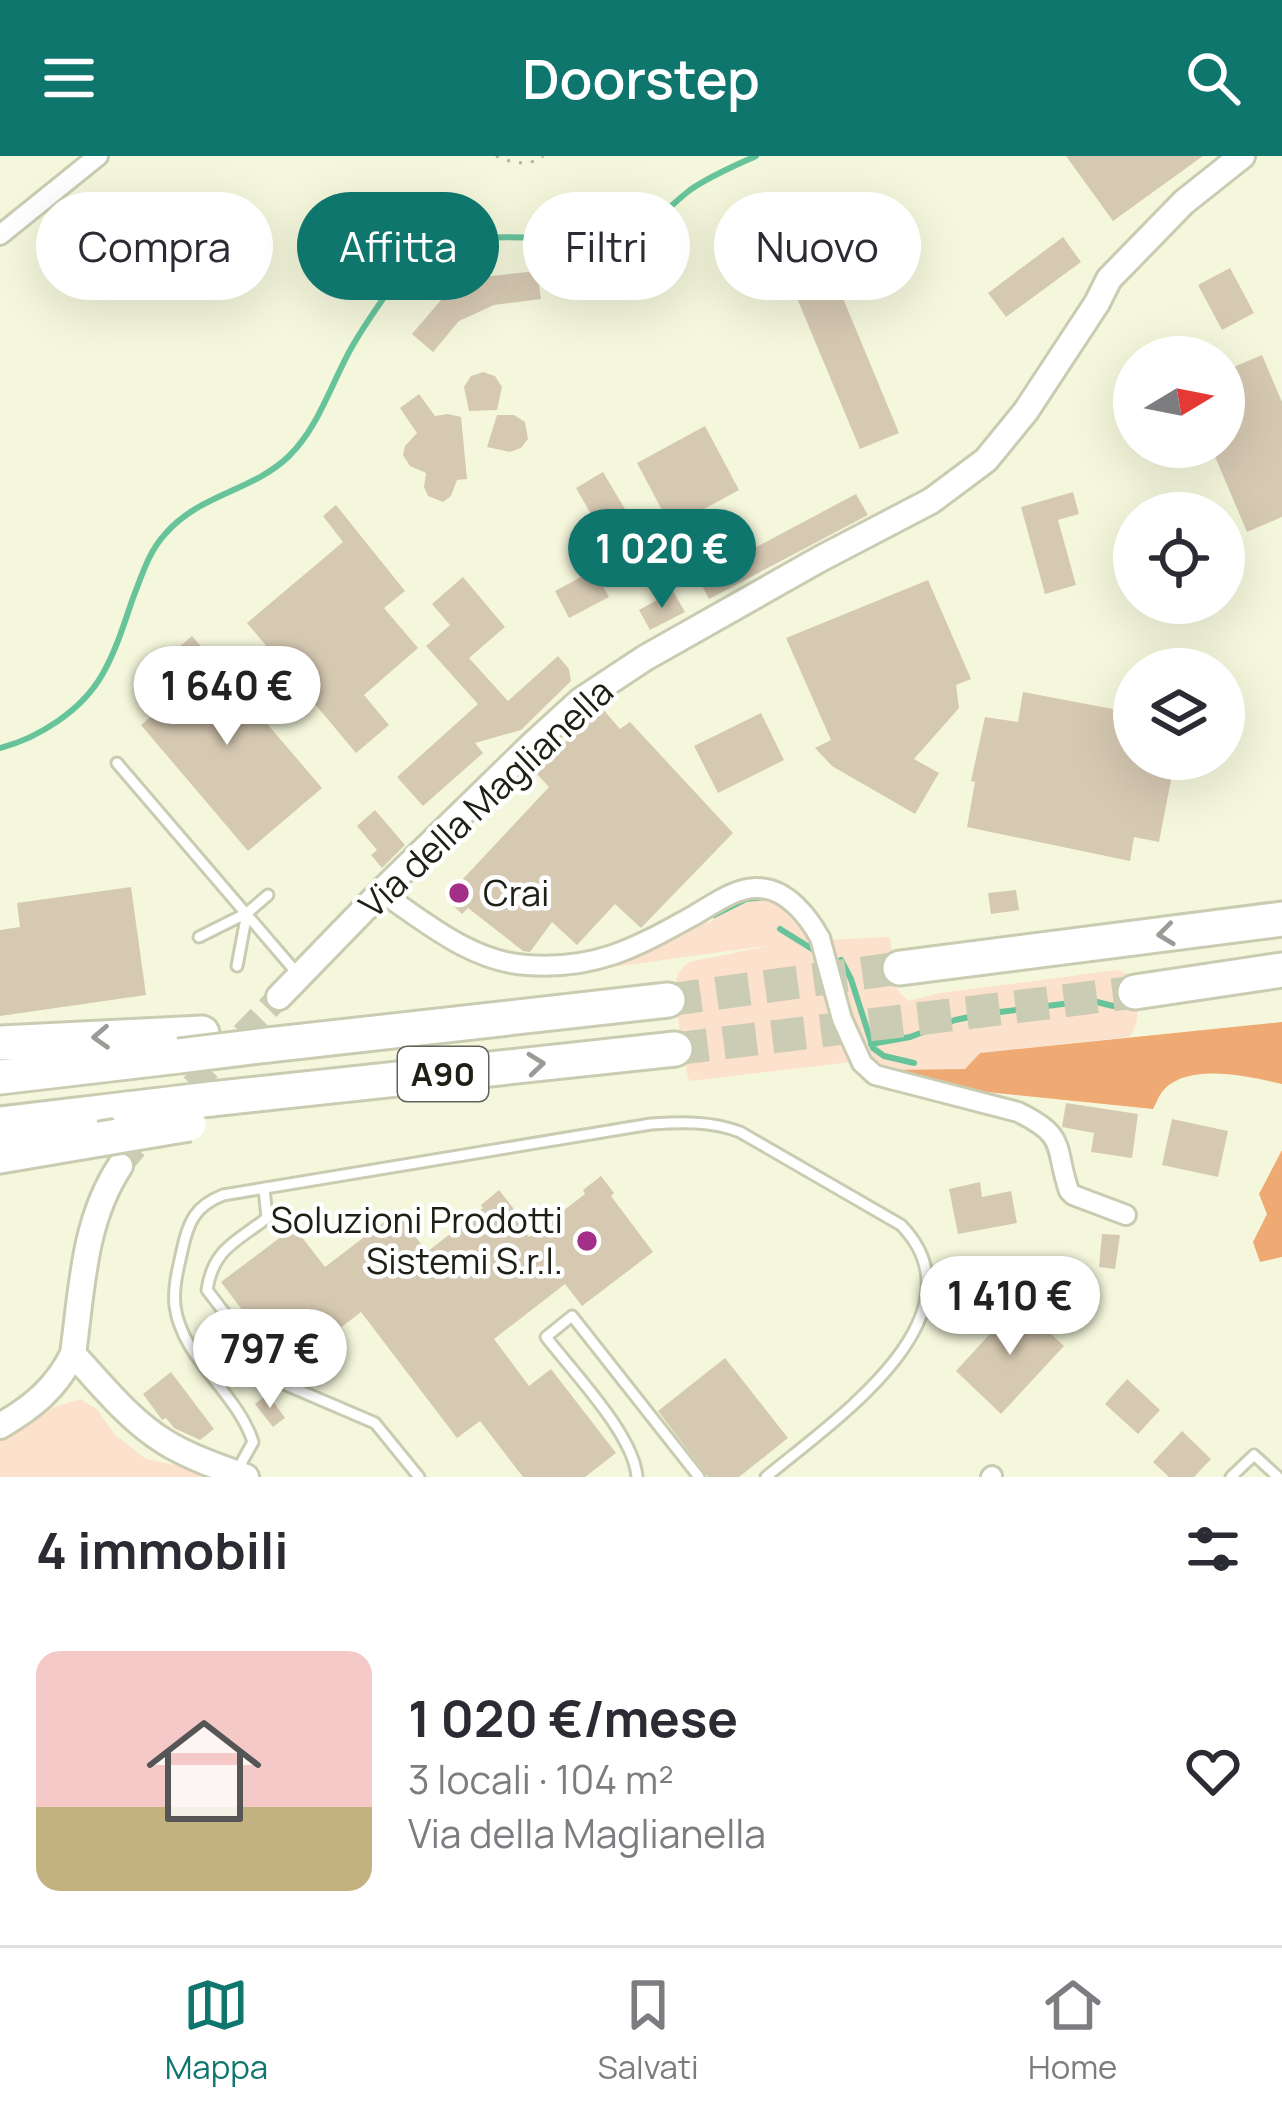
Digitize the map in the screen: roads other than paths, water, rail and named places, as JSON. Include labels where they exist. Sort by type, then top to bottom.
[{"type":"highway","points":[[900,968],[1282,919]]},
{"type":"highway","points":[[1135,992],[1282,970]]},
{"type":"highway","name":"A90","points":[[191,1044],[400,1029],[668,1000]]},
{"type":"highway","points":[[0,1043],[191,1044]]},
{"type":"highway","points":[[0,1077],[191,1044]]},
{"type":"highway","name":"A90","points":[[0,1124],[127,1108],[200,1111],[332,1086],[675,1049]]},
{"type":"highway","points":[[0,1156],[110,1153],[200,1111]]},
{"type":"street","points":[[0,236],[98,156]]},
{"type":"street","name":"Via della Maglianella","points":[[279,997],[535,742],[605,682],[932,501],[970,473],[1026,411],[1109,279],[1184,202],[1242,156]]},
{"type":"street","points":[[381,892],[476,952],[526,965],[567,965],[615,956],[732,894],[758,887],[789,899],[820,938],[842,1019],[862,1063],[875,1075],[1038,1121],[1058,1142],[1066,1186],[1073,1196],[1126,1215]]},
{"type":"street","points":[[0,1426],[46,1394],[73,1354],[92,1228],[110,1153]]},
{"type":"street","points":[[73,1354],[155,1436],[241,1475]]},
{"type":"lane","points":[[117,763],[299,976]]},
{"type":"lane","points":[[199,937],[247,913],[268,895]]},
{"type":"lane","points":[[237,966],[247,913]]},
{"type":"lane","points":[[241,1475],[253,1442],[249,1429],[188,1343],[174,1293],[186,1230],[198,1208],[223,1195],[650,1124],[711,1124],[758,1140],[902,1225],[918,1245],[928,1279],[924,1313],[908,1344],[872,1386],[766,1477]]},
{"type":"lane","points":[[264,1188],[267,1218],[220,1252],[208,1290],[277,1381],[375,1423],[419,1477]]},
{"type":"lane","points":[[637,1477],[634,1455],[620,1431],[546,1337],[572,1316],[699,1477]]},
{"type":"lane","points":[[1231,1477],[1254,1455],[1278,1477]]},
{"type":"waterway","points":[[0,748],[58,721],[93,688],[116,647],[146,564],[166,533],[194,509],[275,468],[300,444],[353,345],[404,268],[427,252],[480,238],[593,238],[631,232],[698,185],[756,156]]},
{"type":"waterway","points":[[714,915],[746,899],[767,897]]},
{"type":"waterway","points":[[780,929],[817,952]]},
{"type":"waterway","points":[[841,960],[873,1048],[884,1056],[914,1063]]},
{"type":"waterway","points":[[871,1044],[984,1014],[1078,1002],[1113,1006]]},
{"type":"tunnel","points":[[668,1000],[900,968]]},
{"type":"tunnel","points":[[675,1049],[1135,992]]},
{"type":"tunnel","points":[[120,1166],[279,997]]},
{"type":"place","name":"Crai","points":[[459,893]]},
{"type":"place","name":"Soluzioni Prodotti Sistemi S.r.l.","points":[[587,1241]]}]
